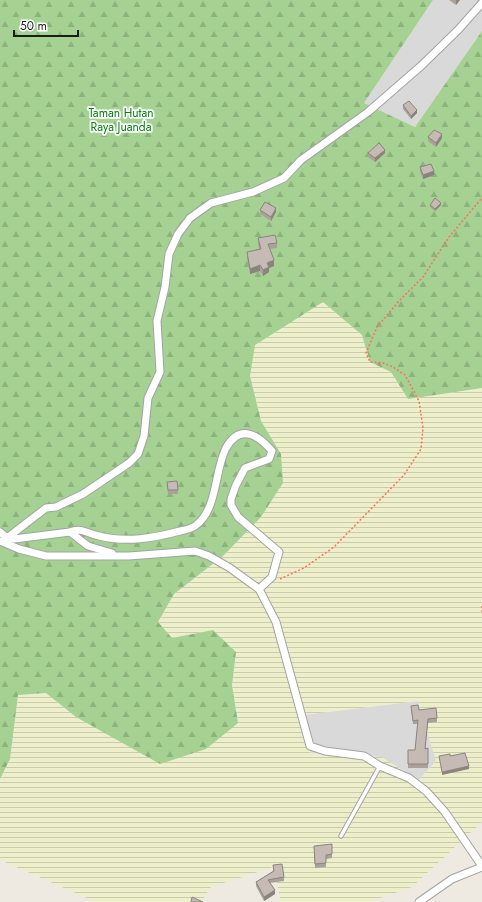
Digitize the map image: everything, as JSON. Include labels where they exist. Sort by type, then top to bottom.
[{"type":"street","points":[[4,539],[46,508],[56,507],[83,494],[128,463],[138,454],[144,436],[148,398],[160,372],[157,321],[164,291],[169,254],[178,234],[190,218],[211,203],[253,192],[284,178],[301,160],[368,112],[421,66],[458,30],[482,3]]},
{"type":"street","points":[[4,539],[70,532],[76,529],[98,536],[128,540],[162,536],[193,527],[201,520],[209,506],[226,449],[233,438],[245,434],[256,436],[272,451],[269,459],[245,468],[236,485],[231,499],[231,506],[238,517],[279,552],[272,577],[259,590]]},
{"type":"street","points":[[0,532],[4,539],[19,549],[46,556],[121,556],[195,551],[210,556],[259,590],[276,622],[310,746],[325,750],[364,756],[380,766],[409,778],[426,791],[445,812],[482,867],[452,879],[419,902]]},
{"type":"street","points":[[70,532],[88,546],[121,556]]},
{"type":"lane","points":[[341,836],[380,766]]},
{"type":"path","points":[[276,581],[304,568],[334,547],[404,475],[422,449],[423,428],[419,401],[405,375],[394,367],[382,363],[370,362],[366,353],[377,327],[399,301],[423,277],[449,237],[482,198]]},
{"type":"path","points":[[482,606],[482,612]]},
{"type":"shaded area","points":[[433,0],[482,0],[482,31],[415,127],[364,103]]},
{"type":"shaded area","points":[[418,701],[436,761],[419,780],[381,757],[310,753],[303,715]]},
{"type":"green space","name":"Taman Hutan Raya Juanda","points":[[0,0],[433,0],[364,103],[415,127],[482,31],[482,388],[408,399],[391,372],[370,362],[362,335],[323,302],[255,345],[250,376],[261,421],[281,454],[283,483],[261,517],[223,556],[174,594],[158,622],[172,638],[213,630],[236,652],[232,685],[238,723],[206,749],[160,764],[76,717],[46,693],[18,695],[10,759],[0,779]]},
{"type":"green space","points":[[323,302],[362,335],[370,362],[391,372],[408,399],[482,388],[482,822],[412,887],[369,902],[278,902],[280,898],[273,867],[211,887],[201,902],[96,902],[0,860],[0,779],[10,759],[18,695],[46,693],[76,717],[238,723],[232,685],[236,652],[213,630],[171,638],[158,622],[174,594],[223,556],[261,517],[281,454],[261,421],[250,376],[254,345]],"holes":[[[418,701],[436,761],[419,780],[381,757],[310,753],[303,715]]]},
{"type":"building","points":[[409,101],[417,110],[411,116],[403,105]]},
{"type":"building","points":[[434,130],[442,134],[436,143],[428,137]]},
{"type":"building","points":[[379,143],[385,150],[375,158],[368,153]]},
{"type":"building","points":[[431,164],[434,171],[423,175],[420,167]]},
{"type":"building","points":[[435,198],[441,203],[435,209],[430,205]]},
{"type":"building","points":[[265,202],[276,208],[271,217],[260,210]]},
{"type":"building","points":[[275,235],[277,243],[268,244],[274,260],[267,263],[269,267],[263,270],[260,265],[250,269],[247,252],[261,249],[258,238]]},
{"type":"building","points":[[177,481],[178,490],[168,490],[167,482]]},
{"type":"building","points":[[418,705],[419,710],[436,708],[437,718],[428,719],[425,749],[428,748],[428,764],[408,764],[408,750],[415,750],[418,720],[413,721],[411,706]]},
{"type":"building","points":[[465,753],[469,766],[442,772],[439,756],[450,754],[450,756]]},
{"type":"building","points":[[332,844],[332,854],[326,855],[326,863],[315,864],[314,846]]},
{"type":"building","points":[[282,864],[284,877],[268,880],[275,890],[264,897],[256,882],[274,871],[273,865]]},
{"type":"building","points":[[192,897],[203,902],[191,902]]}]
